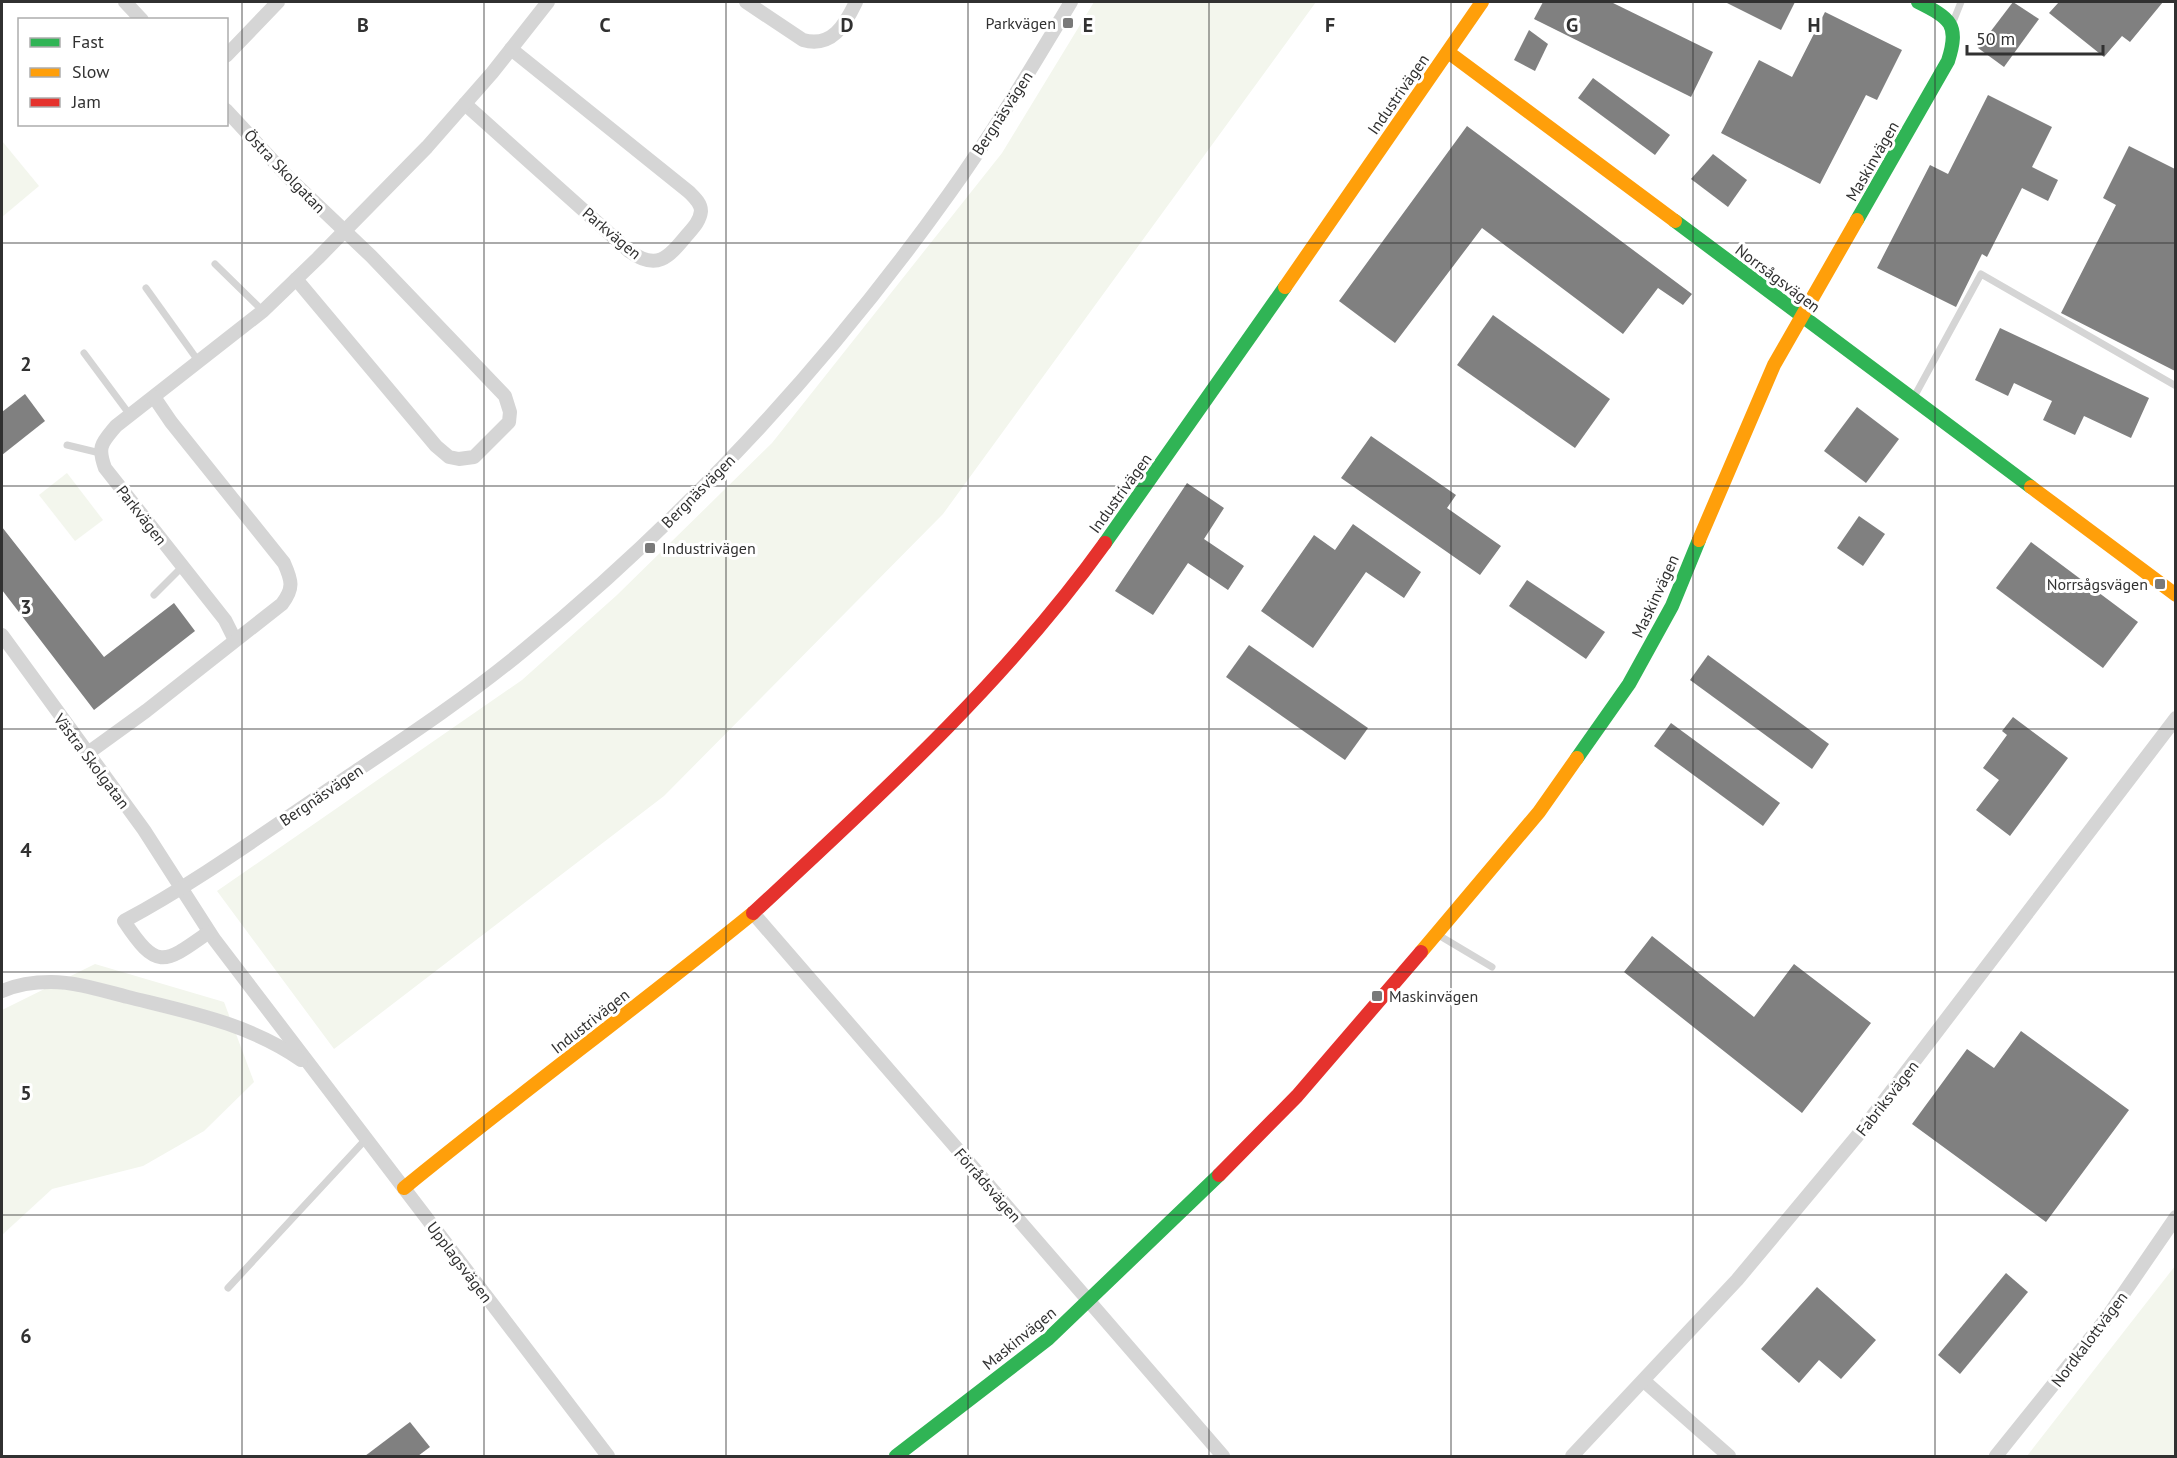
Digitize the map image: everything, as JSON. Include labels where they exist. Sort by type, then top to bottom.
[{"type":"street","points":[[125,2],[140,18]]},
{"type":"street","points":[[228,54],[278,2]]},
{"type":"street","points":[[100,453],[104,440],[116,426],[263,310],[428,147],[548,2]]},
{"type":"street","points":[[746,2],[803,40],[810,42],[826,41],[834,36],[856,2]]},
{"type":"street","name":"Bergnäsvägen","points":[[209,932],[172,957],[163,958],[152,956],[142,947],[124,921],[181,888],[416,730],[522,652],[609,578],[688,503],[774,413],[895,268],[950,193],[1071,2]]},
{"type":"street","name":"Industrivägen","points":[[404,1188],[753,913],[877,798],[1006,665],[1089,565],[1178,441],[1482,2]]},
{"type":"street","points":[[1917,2],[1946,16],[1952,25]]},
{"type":"street","name":"Maskinvägen","points":[[896,1456],[1048,1339],[1197,1197],[1297,1096],[1438,934],[1539,812],[1629,684],[1672,606],[1774,365],[1948,61],[1955,43],[1952,25]]},
{"type":"street","name":"Parkvägen","points":[[465,104],[640,259],[655,261],[666,258],[687,235],[698,221],[701,211],[700,204],[689,192],[511,49]]},
{"type":"street","name":"Norrsågsvägen","points":[[1448,52],[2175,596]]},
{"type":"street","name":"Östra Skolgatan","points":[[228,112],[288,177],[344,230]]},
{"type":"street","points":[[296,279],[436,446],[449,457],[459,459],[474,457],[509,422],[510,412],[505,396],[344,230]]},
{"type":"street","points":[[88,753],[146,711],[282,604],[290,593],[291,578],[284,563],[171,422],[154,397]]},
{"type":"street","name":"Parkvägen","points":[[100,453],[105,468],[225,620],[235,640]]},
{"type":"street","name":"Västra Skolgatan","points":[[2,635],[144,830],[181,888]]},
{"type":"street","name":"Fabriksvägen","points":[[1572,1456],[1737,1280],[1858,1135],[2175,718]]},
{"type":"street","points":[[181,888],[209,932]]},
{"type":"street","name":"Förrådsvägen","points":[[753,913],[1223,1456]]},
{"type":"street","name":"Upplagsvägen","points":[[209,932],[608,1456]]},
{"type":"street","name":"Upplagsvägen","points":[[2,991],[50,982],[97,989],[177,1009],[253,1032],[312,1068]]},
{"type":"street","name":"Nordkalottvägen","points":[[1996,1456],[2106,1318],[2175,1217]]},
{"type":"street","points":[[1644,1381],[1729,1456]]},
{"type":"lane","points":[[1952,25],[1961,2]]},
{"type":"lane","points":[[215,264],[263,310]]},
{"type":"lane","points":[[1913,400],[1982,274],[2175,386]]},
{"type":"lane","points":[[146,288],[199,362]]},
{"type":"lane","points":[[84,353],[130,415]]},
{"type":"lane","points":[[67,445],[100,453]]},
{"type":"lane","points":[[154,595],[183,566]]},
{"type":"lane","points":[[1438,934],[1492,967]]},
{"type":"lane","points":[[228,1288],[366,1139]]},
{"type":"shaded area","points":[[1094,2],[1316,2],[943,514],[664,796],[334,1049],[217,891],[522,680],[617,595],[772,443],[1002,153]]},
{"type":"shaded area","points":[[2,141],[39,186],[2,217]]},
{"type":"shaded area","points":[[67,473],[103,520],[75,541],[39,495]]},
{"type":"shaded area","points":[[95,964],[224,1002],[254,1082],[204,1131],[143,1166],[52,1189],[2,1235],[2,1010]]},
{"type":"shaded area","points":[[2175,1266],[2175,1456],[2027,1456]]},
{"type":"building","points":[[1543,2],[1611,2],[1713,52],[1691,97],[1534,19]]},
{"type":"building","points":[[1725,2],[1795,2],[1781,30]]},
{"type":"building","points":[[2013,2],[2039,19],[2004,67],[1978,48]]},
{"type":"building","points":[[2059,2],[2163,2],[2130,42],[2122,36],[2104,57],[2049,13]]},
{"type":"building","points":[[1825,12],[1902,50],[1877,100],[1866,95],[1820,184],[1721,133],[1759,60],[1792,77]]},
{"type":"building","points":[[1529,30],[1548,44],[1535,71],[1514,60]]},
{"type":"building","points":[[1593,78],[1670,135],[1655,155],[1578,98]]},
{"type":"building","points":[[1988,95],[2052,127],[2032,167],[2058,180],[2048,201],[2022,188],[1987,257],[1982,254],[1956,307],[1877,268],[1930,165],[1948,174]]},
{"type":"building","points":[[1467,126],[1692,294],[1683,305],[1658,288],[1623,334],[1482,228],[1395,343],[1339,301]]},
{"type":"building","points":[[2129,146],[2175,169],[2175,371],[2061,313],[2116,205],[2103,198]]},
{"type":"building","points":[[1713,154],[1747,180],[1728,207],[1691,179]]},
{"type":"building","points":[[1493,315],[1610,399],[1575,448],[1457,365]]},
{"type":"building","points":[[2000,328],[2149,398],[2131,438],[2084,416],[2075,435],[2043,420],[2052,401],[2014,383],[2008,396],[1975,380]]},
{"type":"building","points":[[25,394],[45,421],[2,455],[2,412]]},
{"type":"building","points":[[1857,407],[1899,439],[1866,483],[1824,451]]},
{"type":"building","points":[[1371,436],[1456,495],[1447,508],[1501,546],[1480,575],[1341,478]]},
{"type":"building","points":[[1187,483],[1224,508],[1204,539],[1244,566],[1228,590],[1188,563],[1153,615],[1115,591]]},
{"type":"building","points":[[1859,516],[1885,534],[1863,566],[1837,548]]},
{"type":"building","points":[[1353,524],[1421,572],[1404,598],[1366,572],[1313,648],[1261,611],[1314,535],[1335,550]]},
{"type":"building","points":[[2,527],[104,657],[174,603],[195,631],[94,710],[2,590]]},
{"type":"building","points":[[2031,542],[2138,622],[2103,668],[1996,588]]},
{"type":"building","points":[[1527,580],[1605,632],[1586,659],[1509,606]]},
{"type":"building","points":[[1249,645],[1368,728],[1345,760],[1226,677]]},
{"type":"building","points":[[1708,655],[1829,744],[1812,769],[1690,680]]},
{"type":"building","points":[[2013,717],[2068,758],[2010,836],[1976,810],[1999,780],[1983,768],[2007,735],[2002,731]]},
{"type":"building","points":[[1671,723],[1780,803],[1763,826],[1654,746]]},
{"type":"building","points":[[1652,936],[1754,1017],[1794,964],[1871,1023],[1802,1113],[1624,972]]},
{"type":"building","points":[[2021,1031],[2129,1110],[2046,1222],[1912,1124],[1967,1049],[1994,1068]]},
{"type":"building","points":[[2006,1273],[2028,1292],[1960,1374],[1938,1355]]},
{"type":"building","points":[[1817,1287],[1876,1340],[1841,1379],[1819,1360],[1799,1383],[1761,1349]]},
{"type":"building","points":[[410,1422],[430,1447],[418,1456],[365,1456]]},
{"type":"traffic: fast","points":[[1857,220],[1948,61],[1953,38],[1950,24],[1938,13],[1918,2]]},
{"type":"traffic: fast","points":[[1675,221],[2031,487]]},
{"type":"traffic: fast","points":[[1105,543],[1285,287]]},
{"type":"traffic: fast","points":[[1577,758],[1629,684],[1672,606],[1699,540]]},
{"type":"traffic: fast","points":[[896,1456],[1048,1339],[1219,1175]]},
{"type":"traffic: slow","points":[[1285,287],[1482,2]]},
{"type":"traffic: slow","points":[[1448,52],[1675,221]]},
{"type":"traffic: slow","points":[[1699,540],[1774,365],[1857,220]]},
{"type":"traffic: slow","points":[[2031,487],[2176,595]]},
{"type":"traffic: slow","points":[[1421,952],[1539,812],[1577,758]]},
{"type":"traffic: slow","points":[[404,1188],[753,913]]},
{"type":"traffic: jam","points":[[753,913],[847,826],[983,690],[1067,594],[1105,543]]},
{"type":"traffic: jam","points":[[1219,1175],[1297,1096],[1421,952]]},
{"type":"place","name":"Parkvägen","points":[[1068,23]]},
{"type":"place","name":"Industrivägen","points":[[650,548]]},
{"type":"place","name":"Norrsågsvägen","points":[[2160,584]]},
{"type":"place","name":"Maskinvägen","points":[[1377,996]]}]
